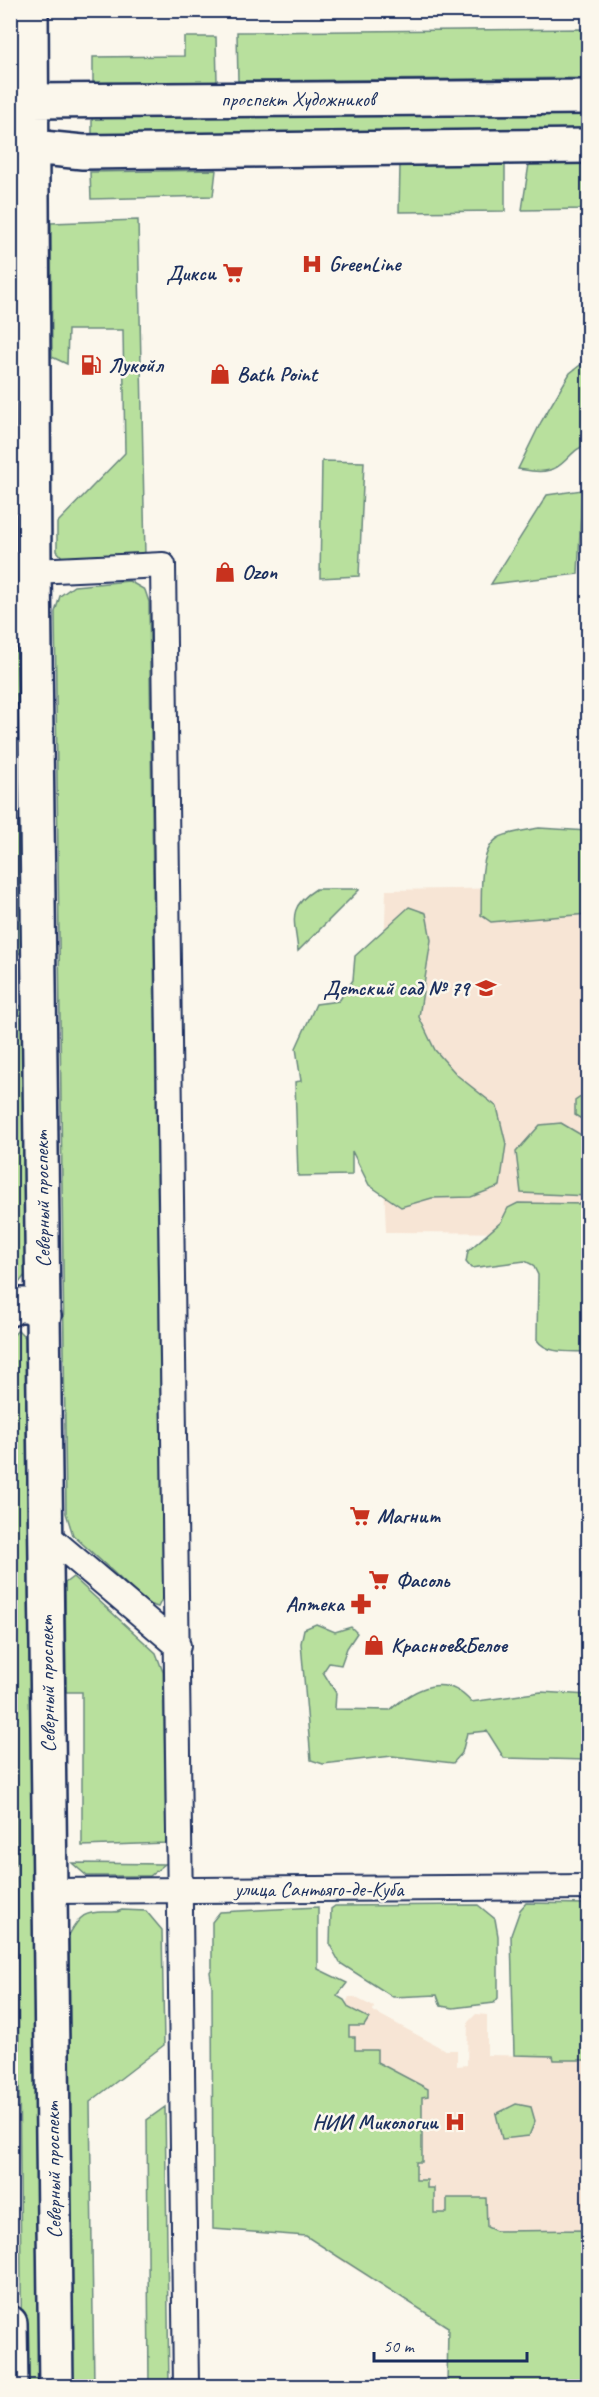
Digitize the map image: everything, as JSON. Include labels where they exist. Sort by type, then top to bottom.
[{"type":"main road","name":"Северный проспект","points":[[31,10],[21,108],[34,571],[25,970],[44,1317],[56,2386]]},
{"type":"main road","name":"проспект Художников","points":[[21,108],[588,97]]},
{"type":"main road","points":[[21,143],[83,152],[588,146]]},
{"type":"main road","points":[[10,1309],[15,1305],[31,1305],[44,1317]]},
{"type":"main road","points":[[10,2323],[11,2386]]},
{"type":"street","points":[[34,571],[163,565],[186,2386]]},
{"type":"street","points":[[46,1534],[178,1646]]},
{"type":"street","name":"улица Сантьяго-де-Куба","points":[[49,1891],[588,1887]]},
{"type":"shaded area","name":"Детский сад № 79","points":[[588,887],[588,1233],[386,1232],[380,1085],[386,890]]},
{"type":"shaded area","points":[[349,1997],[354,1997],[374,2007],[373,2011],[445,2050],[457,2050],[457,2066],[467,2065],[468,2022],[476,2014],[487,2015],[487,2055],[554,2056],[554,2060],[588,2060],[588,2386],[447,2386],[448,2327],[336,2257],[346,2003]]},
{"type":"green space","points":[[588,29],[588,78],[238,81],[237,32]]},
{"type":"green space","points":[[184,37],[216,37],[217,82],[93,83],[93,57],[184,56]]},
{"type":"green space","points":[[588,113],[588,130],[92,135],[92,118]]},
{"type":"green space","points":[[588,163],[588,209],[522,210],[529,164]]},
{"type":"green space","points":[[505,164],[505,211],[399,212],[400,166]]},
{"type":"green space","points":[[216,170],[213,196],[91,199],[90,172]]},
{"type":"green space","points":[[138,220],[145,556],[67,563],[57,551],[57,523],[125,453],[123,330],[68,330],[67,364],[52,357],[51,223]]},
{"type":"green space","points":[[15,221],[23,949],[16,957],[11,952],[10,222]]},
{"type":"green space","points":[[588,359],[588,445],[579,448],[561,464],[548,471],[518,469],[541,422],[570,373]]},
{"type":"green space","points":[[322,461],[364,462],[359,576],[320,578]]},
{"type":"green space","points":[[582,490],[578,574],[491,584],[547,495]]},
{"type":"green space","points":[[129,581],[145,590],[149,602],[163,1597],[158,1607],[148,1604],[73,1535],[66,1513],[55,612],[60,596],[74,586]]},
{"type":"green space","points":[[539,828],[588,831],[588,914],[491,922],[481,915],[482,874],[487,853],[492,844],[501,836]]},
{"type":"green space","points":[[316,889],[360,889],[298,951],[294,923],[296,909],[306,896]]},
{"type":"green space","points":[[409,907],[426,913],[431,940],[419,1017],[435,1050],[458,1076],[497,1107],[506,1144],[500,1186],[471,1197],[432,1198],[401,1207],[369,1185],[352,1151],[352,1175],[298,1176],[295,1082],[301,1081],[296,1048],[316,1004],[339,1001],[353,980],[355,956]]},
{"type":"green space","points":[[18,1004],[24,1010],[25,1275],[19,1283],[12,1277],[12,1010]]},
{"type":"green space","points":[[588,1094],[588,1123],[575,1115],[575,1101]]},
{"type":"green space","points":[[561,1123],[588,1139],[588,1196],[521,1193],[516,1152],[540,1125]]},
{"type":"green space","points":[[518,1203],[588,1204],[588,1352],[553,1350],[541,1345],[537,1340],[538,1275],[533,1265],[525,1261],[471,1268],[466,1262],[468,1251],[501,1222],[508,1208]]},
{"type":"green space","points":[[18,1330],[25,1337],[39,2386],[22,2386],[12,1337]]},
{"type":"green space","points":[[73,1577],[156,1653],[163,1672],[166,1843],[82,1846],[82,1692],[66,1692],[65,1583]]},
{"type":"green space","points":[[316,1624],[335,1632],[351,1627],[357,1633],[347,1648],[341,1665],[329,1663],[323,1672],[336,1693],[335,1709],[390,1710],[410,1695],[430,1686],[451,1688],[471,1702],[541,1692],[588,1695],[588,1760],[504,1758],[487,1731],[467,1733],[462,1753],[453,1763],[392,1756],[323,1764],[311,1760],[301,1643],[304,1629]]},
{"type":"green space","points":[[72,1863],[165,1864],[150,1876],[87,1876]]},
{"type":"green space","points":[[526,1903],[588,1904],[588,2060],[554,2060],[553,2056],[514,2055],[511,1935],[520,1910]]},
{"type":"green space","points":[[478,1905],[495,1919],[498,1936],[498,1998],[494,2003],[453,2008],[441,2006],[437,1995],[393,1997],[340,1963],[330,1945],[331,1909],[335,1906]]},
{"type":"green space","points":[[318,1907],[318,1969],[347,1983],[337,1996],[344,2000],[349,2008],[369,2018],[364,2026],[349,2026],[349,2037],[355,2037],[355,2050],[377,2050],[377,2062],[428,2089],[428,2096],[422,2097],[422,2162],[416,2162],[416,2180],[427,2180],[427,2188],[434,2188],[434,2213],[447,2213],[447,2198],[486,2198],[487,2227],[496,2231],[588,2230],[588,2386],[447,2386],[448,2327],[306,2236],[213,2229],[212,1986],[210,1972],[212,1968],[212,1922],[220,1912]]},
{"type":"green space","points":[[122,1910],[146,1911],[162,1930],[164,2045],[90,2102],[94,2386],[73,2386],[69,1935],[76,1923],[88,1914]]},
{"type":"green space","points":[[516,2104],[531,2107],[535,2121],[529,2136],[502,2139],[496,2114]]},
{"type":"green space","points":[[165,2107],[169,2386],[149,2386],[147,2120]]},
{"type":"place","name":"GreenLine","points":[[312,264]]},
{"type":"place","name":"Дикси","points":[[233,273]]},
{"type":"place","name":"Лукойл","points":[[91,365]]},
{"type":"place","name":"Bath Point","points":[[220,374]]},
{"type":"place","name":"Ozon","points":[[225,572]]},
{"type":"place","name":"Детский сад № 79","points":[[486,988]]},
{"type":"place","name":"Магнит","points":[[360,1516]]},
{"type":"place","name":"Фасоль","points":[[379,1580]]},
{"type":"place","name":"Аптека","points":[[361,1604]]},
{"type":"place","name":"Красное&Белое","points":[[374,1645]]},
{"type":"place","name":"НИИ Микологии","points":[[455,2122]]}]
